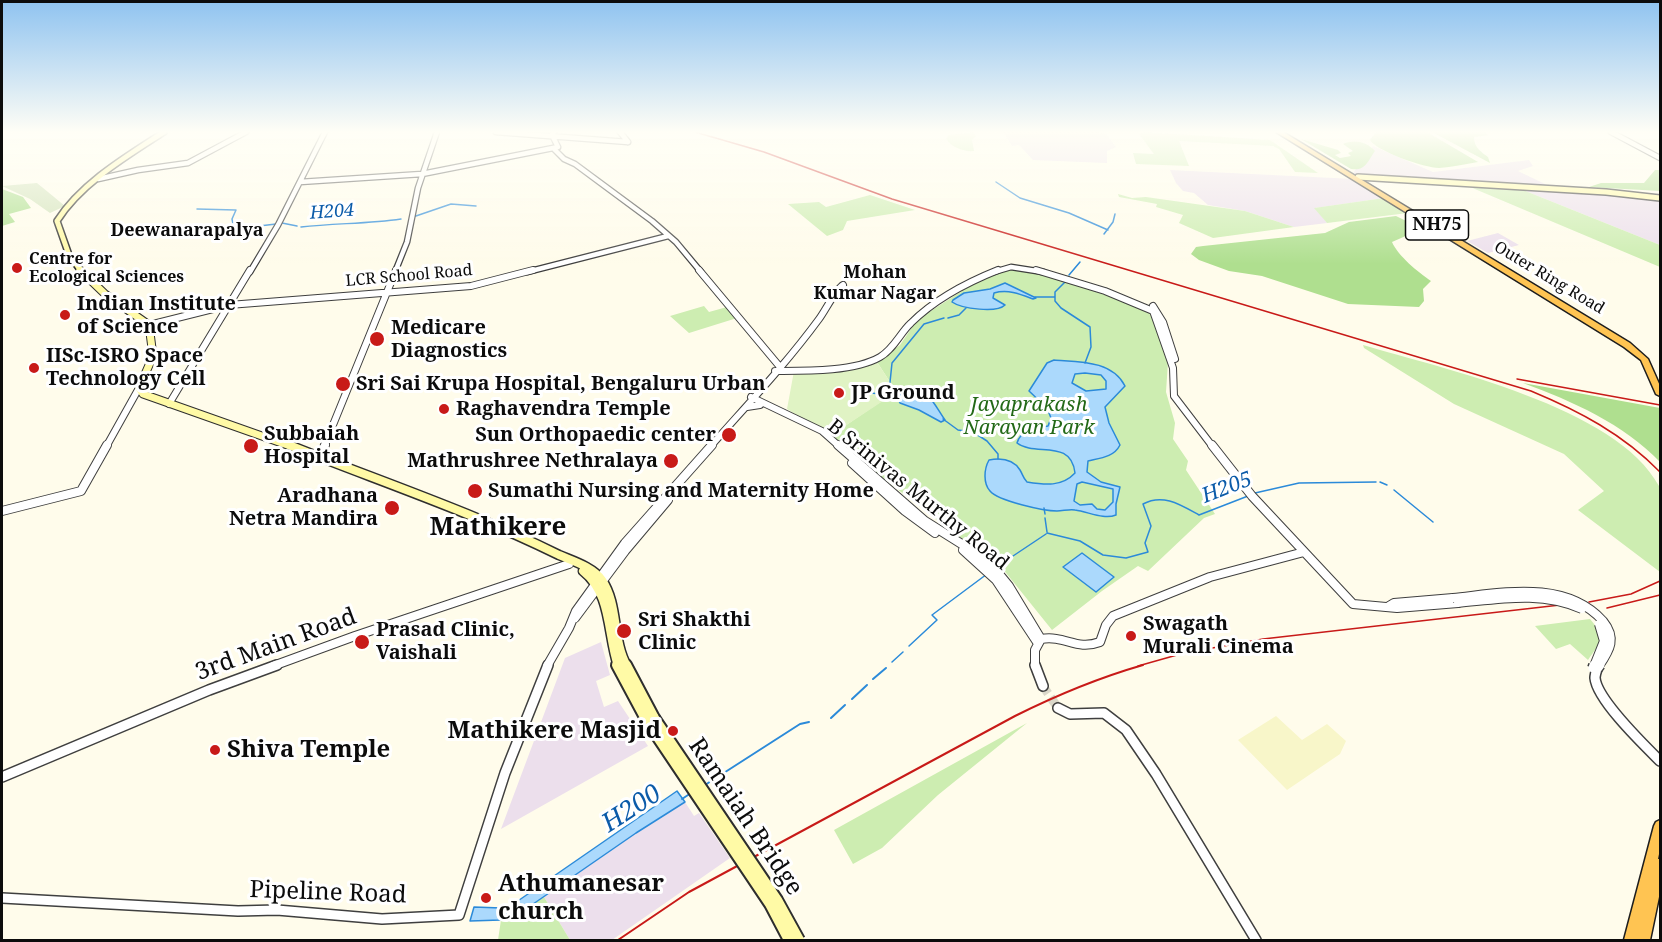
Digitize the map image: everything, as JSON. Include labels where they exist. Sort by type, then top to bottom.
[{"type":"highway","name":"Outer Ring Road","points":[[1352,176],[1627,345],[1644,359],[1657,382]]},
{"type":"highway","name":"Outer Ring Road","points":[[1358,177],[1634,347],[1647,359],[1660,394]]},
{"type":"highway","points":[[1631,940],[1660,826]]},
{"type":"highway","points":[[1643,940],[1660,866]]},
{"type":"main road","points":[[102,176],[61,212],[57,221],[59,237],[73,262],[86,278],[109,298],[148,325],[153,356],[141,391],[169,404],[546,547],[599,582]]},
{"type":"main road","points":[[1358,177],[1660,198]]},
{"type":"main road","points":[[1375,178],[1660,193]]},
{"type":"main road","points":[[316,459],[536,548],[599,582],[614,657],[651,720]]},
{"type":"main road","name":"Ramaiah Bridge","points":[[651,720],[770,904],[789,940]]},
{"type":"main road","name":"Ramaiah Bridge","points":[[651,720],[777,900],[799,940]]},
{"type":"street","points":[[98,179],[112,176]]},
{"type":"street","points":[[169,404],[278,225],[303,176]]},
{"type":"street","points":[[300,182],[392,176]]},
{"type":"street","points":[[316,459],[325,446],[407,242],[422,176]]},
{"type":"street","points":[[591,176],[669,236],[689,256],[780,369]]},
{"type":"street","name":"LCR School Road","points":[[148,325],[229,305],[471,286],[669,236]]},
{"type":"street","points":[[780,369],[847,366],[875,360],[897,343],[910,323],[926,309],[1000,269],[1014,267],[1032,270],[1128,299],[1153,311],[1173,368],[1174,396],[1251,494],[1353,604],[1397,608],[1455,601],[1545,596],[1568,602],[1587,614],[1603,630],[1605,647],[1591,676],[1598,693],[1626,726],[1660,760]]},
{"type":"street","points":[[599,582],[823,320],[843,285]]},
{"type":"street","points":[[2,511],[81,491],[133,399],[141,391]]},
{"type":"street","name":"B Srinivas Murthy Road","points":[[752,402],[818,433],[921,524],[992,570],[1039,641]]},
{"type":"street","points":[[1042,686],[1035,666],[1035,649],[1039,641],[1054,637],[1087,647],[1100,642],[1106,625],[1113,616],[1210,577],[1304,552]]},
{"type":"street","name":"3rd Main Road","points":[[2,777],[209,690],[355,636],[569,564]]},
{"type":"street","name":"Pipeline Road","points":[[2,898],[181,906],[196,909],[340,913],[382,919],[459,915],[486,823],[521,729],[553,655],[599,582]]},
{"type":"street","points":[[1058,708],[1070,714],[1104,712],[1126,729],[1256,940]]},
{"type":"shaded area","points":[[1173,176],[1292,176],[1354,179],[1384,198],[1315,208],[1327,223],[1294,227],[1245,211],[1208,205],[1194,193],[1183,191]]},
{"type":"shaded area","points":[[1375,176],[1528,176],[1547,185]]},
{"type":"shaded area","points":[[1518,188],[1660,199],[1660,245]]},
{"type":"shaded area","points":[[1498,233],[1519,245],[1488,253],[1467,241]]},
{"type":"shaded area","points":[[601,642],[610,675],[596,681],[604,707],[618,701],[648,746],[501,829],[565,658]]},
{"type":"shaded area","points":[[1276,716],[1302,740],[1327,724],[1346,741],[1340,754],[1287,790],[1238,740]]},
{"type":"shaded area","points":[[685,802],[694,816],[699,813],[730,858],[612,940],[570,940],[544,897]]},
{"type":"green space","points":[[1650,176],[1660,176],[1660,191],[1589,187],[1601,183],[1644,183]]},
{"type":"green space","points":[[37,183],[65,206],[50,213],[30,199],[2,186]]},
{"type":"green space","points":[[1463,184],[1518,188],[1660,245],[1660,267]]},
{"type":"green space","points":[[2,189],[23,197],[31,208],[9,214],[15,222],[2,226]]},
{"type":"green space","points":[[1118,194],[1132,198],[1146,197],[1245,211],[1294,227],[1213,238],[1179,223],[1183,215],[1156,207],[1157,204],[1119,197]]},
{"type":"green space","points":[[870,195],[915,210],[847,221],[843,230],[827,236],[788,204],[819,202],[826,207]]},
{"type":"green space","points":[[1384,198],[1408,213],[1327,223],[1314,208]]},
{"type":"green space","points":[[1396,216],[1433,234],[1408,235],[1392,242],[1404,258],[1431,281],[1423,289],[1424,301],[1419,307],[1348,304],[1262,276],[1229,271],[1199,260],[1191,254],[1196,247],[1325,233],[1349,222]]},
{"type":"green space","name":"Jayaprakash Narayan Park","points":[[1013,268],[1048,275],[1084,286],[1151,313],[1168,362],[1166,392],[1175,423],[1173,439],[1188,461],[1186,470],[1215,514],[1204,518],[1148,571],[1138,566],[1052,630],[994,558],[953,533],[830,436],[883,400],[892,385],[877,362],[900,345],[917,320],[971,285],[1004,269]]},
{"type":"green space","points":[[704,306],[709,312],[727,307],[737,318],[689,333],[670,316]]},
{"type":"green space","points":[[1363,345],[1481,379],[1526,395],[1568,413],[1606,434],[1638,458],[1659,486],[1660,572],[1578,510],[1604,491],[1564,454],[1454,404],[1364,348]]},
{"type":"green space","name":"JP Ground","points":[[877,362],[892,385],[883,401],[830,436],[787,409],[794,371],[860,367]]},
{"type":"green space","points":[[1523,383],[1660,408],[1660,462],[1646,448],[1614,425],[1578,406]]},
{"type":"green space","points":[[1590,619],[1599,631],[1600,640],[1588,660],[1570,644],[1556,649],[1535,626]]},
{"type":"green space","points":[[1027,723],[938,795],[882,848],[853,864],[834,830]]},
{"type":"green space","points":[[544,897],[570,940],[498,940],[501,920],[523,911]]},
{"type":"water","points":[[1005,283],[1036,298],[1009,292],[994,293],[993,298],[1005,305],[995,309],[963,307],[952,302],[964,293],[990,289]]},
{"type":"water","points":[[1054,360],[1094,364],[1112,371],[1125,386],[1105,407],[1109,423],[1120,445],[1111,455],[1088,461],[1087,472],[1101,482],[1120,487],[1116,515],[1106,517],[1075,510],[1057,511],[1011,502],[995,495],[986,484],[986,468],[989,460],[1010,461],[1017,466],[1027,482],[1059,483],[1075,473],[1072,462],[1060,452],[1033,449],[1017,443],[1025,432],[1048,426],[1051,418],[1047,408],[1029,391],[1047,363]],"holes":[[[1075,374],[1101,375],[1106,381],[1106,389],[1086,391],[1072,383]],[[1082,482],[1113,489],[1113,502],[1105,510],[1097,509],[1092,504],[1080,505],[1074,501],[1077,484]]]},
{"type":"water","points":[[909,388],[926,394],[945,420],[941,422],[900,403],[898,399],[902,391]]},
{"type":"water","points":[[1082,553],[1114,577],[1096,592],[1063,567]]},
{"type":"water","points":[[677,791],[685,802],[523,911],[501,920],[470,921],[474,907],[501,908],[512,905]]},
{"type":"waterway","points":[[996,182],[1020,198],[1069,213],[1107,230]]},
{"type":"waterway","name":"H200","points":[[413,217],[451,204],[476,206]]},
{"type":"waterway","name":"H204","points":[[197,209],[236,210],[232,219],[234,229],[276,224]]},
{"type":"waterway","points":[[1107,230],[1115,214]]},
{"type":"waterway","name":"H204","points":[[301,227],[401,219]]},
{"type":"waterway","name":"H204","points":[[282,223],[297,226]]},
{"type":"waterway","points":[[1104,234],[1107,230]]},
{"type":"waterway","points":[[1069,275],[1080,262]]},
{"type":"waterway","points":[[1065,282],[1055,292],[1055,301],[1061,308],[1090,327],[1091,347],[1085,363]]},
{"type":"waterway","points":[[1035,297],[1054,297]]},
{"type":"waterway","points":[[948,318],[959,315],[966,308]]},
{"type":"waterway","points":[[889,392],[892,363],[924,324],[944,318]]},
{"type":"waterway","name":"H200","points":[[851,386],[862,392],[899,396]]},
{"type":"waterway","name":"H200","points":[[943,419],[958,430],[973,432],[987,441],[998,454],[998,459]]},
{"type":"waterway","name":"H205","points":[[1255,493],[1299,483],[1376,482]]},
{"type":"waterway","name":"H205","points":[[1380,482],[1387,485]]},
{"type":"waterway","name":"H205","points":[[1394,490],[1433,522]]},
{"type":"waterway","name":"H205","points":[[1047,533],[1080,541],[1103,555],[1126,558],[1148,552],[1145,543],[1151,526],[1143,504],[1165,500],[1179,504],[1199,515],[1248,496]]},
{"type":"waterway","name":"H200","points":[[1044,508],[1045,514]]},
{"type":"waterway","name":"H200","points":[[1045,518],[1047,532]]},
{"type":"waterway","name":"H200","points":[[998,566],[1046,534]]},
{"type":"waterway","name":"H200","points":[[909,646],[937,620],[932,615],[987,574]]},
{"type":"waterway","name":"H200","points":[[892,662],[903,652]]},
{"type":"waterway","name":"H200","points":[[873,679],[886,668]]},
{"type":"waterway","name":"H200","points":[[852,699],[867,685]]},
{"type":"waterway","name":"H200","points":[[831,718],[845,705]]},
{"type":"waterway","name":"H200","points":[[705,785],[800,724],[809,722]]},
{"type":"waterway","name":"H200","points":[[682,799],[691,793]]},
{"type":"tunnel","points":[[1043,686],[1058,708]]},
{"type":"railway","points":[[829,176],[892,199],[1531,391],[1566,407],[1616,435],[1660,472]]},
{"type":"railway","points":[[1517,379],[1660,405]]},
{"type":"railway","points":[[1589,602],[1631,594],[1660,581]]},
{"type":"railway","points":[[1607,608],[1660,595]]},
{"type":"railway","points":[[1138,666],[1184,653],[1263,639],[1560,605]]},
{"type":"railway","points":[[618,940],[689,892],[1015,716],[1078,688],[1143,665]]},
{"type":"place","name":"Centre for Ecological Sciences","points":[[17,268]]},
{"type":"place","name":"Indian Institute of Science","points":[[65,315]]},
{"type":"place","name":"Medicare Diagnostics","points":[[377,339]]},
{"type":"place","name":"IISc-ISRO Space Technology Cell","points":[[34,368]]},
{"type":"place","name":"Sri Sai Krupa Hospital, Bengaluru Urban","points":[[343,384]]},
{"type":"place","name":"JP Ground","points":[[839,393]]},
{"type":"place","name":"Raghavendra Temple","points":[[444,409]]},
{"type":"place","name":"Sun Orthopaedic center","points":[[729,435]]},
{"type":"place","name":"Subbaiah Hospital","points":[[251,446]]},
{"type":"place","name":"Mathrushree Nethralaya","points":[[671,461]]},
{"type":"place","name":"Sumathi Nursing and Maternity Home","points":[[475,491]]},
{"type":"place","name":"Aradhana Netra Mandira","points":[[392,508]]},
{"type":"place","name":"Sri Shakthi Clinic","points":[[624,631]]},
{"type":"place","name":"Swagath Murali Cinema","points":[[1131,636]]},
{"type":"place","name":"Prasad Clinic, Vaishali","points":[[362,642]]},
{"type":"place","name":"Mathikere Masjid","points":[[673,731]]},
{"type":"place","name":"Shiva Temple","points":[[215,750]]},
{"type":"place","name":"Athumanesar church","points":[[486,898]]},
{"type":"district","name":"Deewanarapalya","points":[[187,231]]},
{"type":"district","name":"Mohan Kumar Nagar","points":[[875,283]]},
{"type":"district","name":"Mathikere","points":[[498,528]]}]
